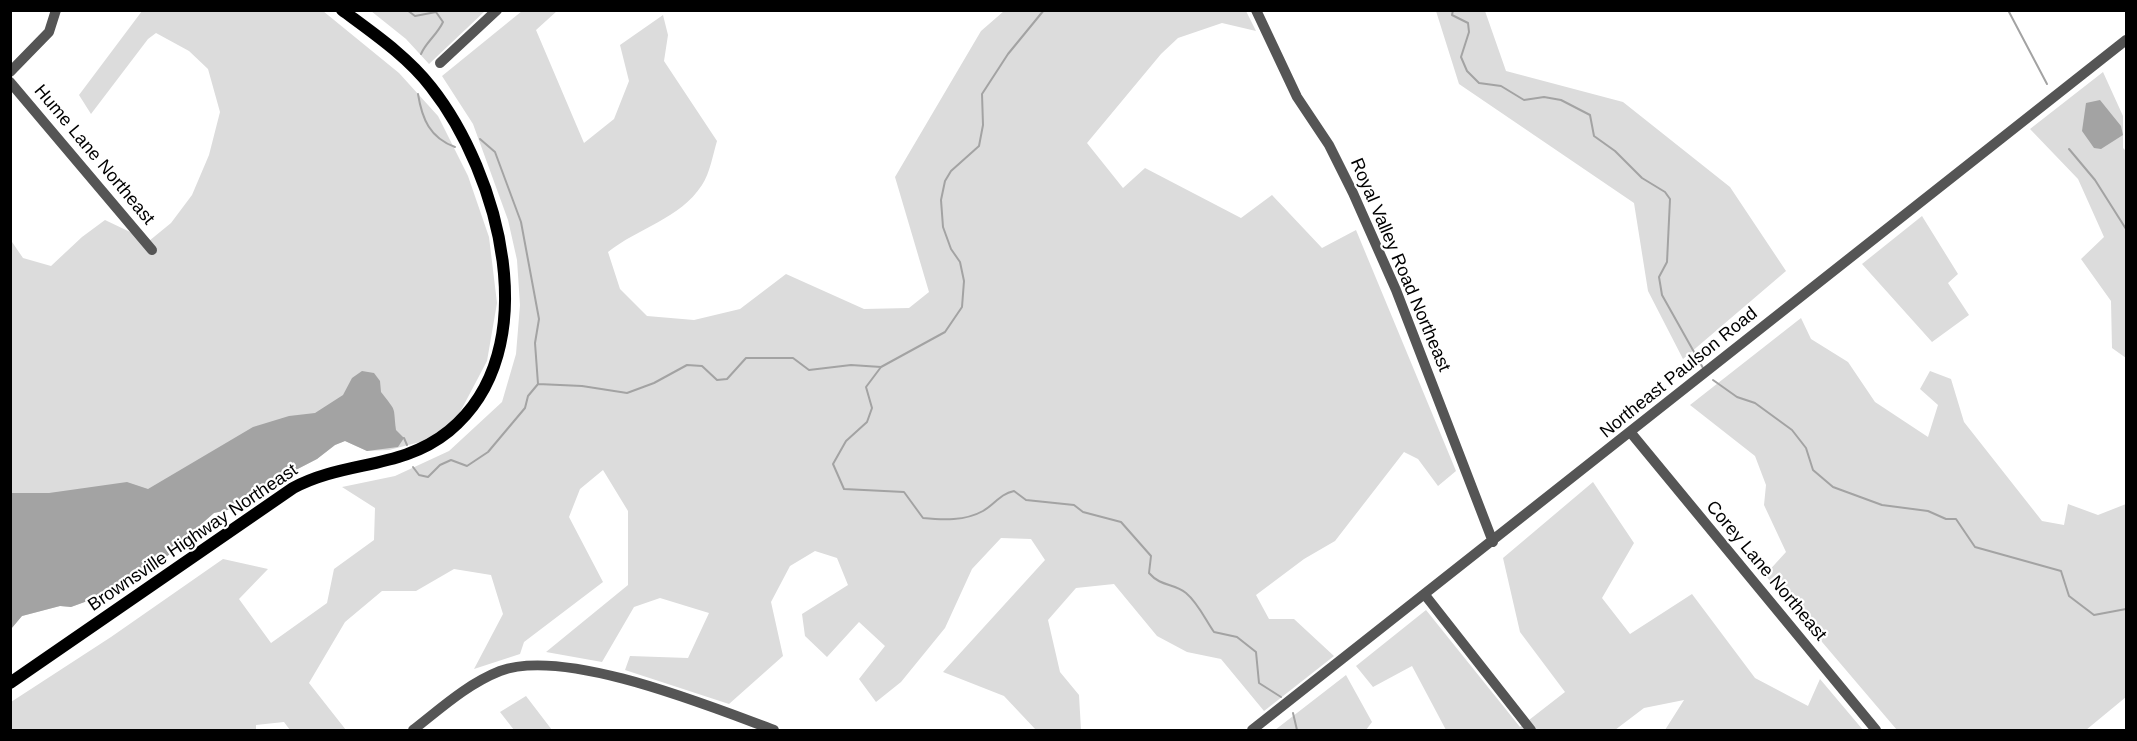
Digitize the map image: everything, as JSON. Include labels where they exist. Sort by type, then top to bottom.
[{"type":"main road","name":"Brownsville Highway Northeast","points":[[10,683],[293,488],[333,471],[385,462],[423,449],[460,421],[481,392],[496,353],[504,315],[505,282],[498,226],[482,174],[454,120],[430,85],[396,51],[342,10]]},
{"type":"street","points":[[10,72],[49,32],[56,10]]},
{"type":"street","points":[[440,63],[497,10]]},
{"type":"street","name":"Royal Valley Road Northeast","points":[[1256,10],[1297,97],[1318,127],[1347,179],[1396,290],[1493,542]]},
{"type":"street","name":"Northeast Paulson Road","points":[[1252,730],[2127,40]]},
{"type":"street","name":"Hume Lane Northeast","points":[[10,82],[152,250]]},
{"type":"street","name":"Corey Lane Northeast","points":[[1631,433],[1876,730]]},
{"type":"street","points":[[1425,595],[1531,730]]},
{"type":"street","points":[[413,730],[483,679],[512,668],[544,664],[582,669],[626,681],[774,730]]},
{"type":"shaded area","points":[[142,11],[323,11],[399,73],[438,116],[468,176],[489,237],[497,303],[487,361],[458,416],[438,433],[424,441],[389,450],[367,451],[345,441],[335,445],[317,459],[255,491],[246,501],[232,509],[214,513],[190,534],[181,546],[123,588],[71,607],[60,606],[22,616],[11,629],[10,239],[23,258],[51,266],[82,237],[105,220],[149,241],[171,223],[192,195],[209,155],[220,112],[208,69],[189,51],[156,33],[148,39],[91,114],[79,95]]},
{"type":"shaded area","points":[[371,11],[485,11],[429,64],[406,39]]},
{"type":"shaded area","points":[[522,11],[557,11],[536,30],[584,143],[614,119],[629,81],[620,45],[663,15],[668,35],[664,61],[717,141],[707,175],[693,197],[670,215],[608,252],[620,289],[647,316],[694,320],[740,309],[786,274],[864,309],[909,308],[929,292],[895,177],[981,31],[1004,11],[1246,11],[1256,31],[1222,23],[1178,38],[1161,54],[1087,143],[1123,188],[1145,168],[1241,218],[1272,195],[1322,248],[1356,230],[1456,471],[1438,486],[1418,459],[1404,452],[1335,541],[1304,559],[1256,595],[1269,619],[1294,619],[1334,656],[1264,711],[1221,659],[1187,652],[1157,636],[1114,584],[1076,588],[1048,620],[1060,672],[1079,695],[1081,730],[1036,730],[1004,696],[943,672],[1045,560],[1031,539],[1001,538],[972,569],[945,628],[901,682],[876,702],[859,679],[885,646],[859,622],[827,657],[805,636],[802,614],[848,585],[837,558],[815,551],[790,566],[771,602],[783,656],[729,704],[625,670],[630,656],[688,658],[709,613],[660,598],[634,607],[602,662],[546,652],[628,585],[628,511],[603,470],[580,489],[569,517],[603,582],[524,642],[520,654],[474,669],[503,614],[491,575],[454,569],[416,591],[382,591],[345,622],[309,683],[346,730],[290,730],[284,722],[256,725],[256,730],[11,730],[11,702],[111,637],[223,559],[268,569],[239,599],[271,643],[327,603],[334,569],[374,540],[375,508],[342,487],[395,476],[449,451],[502,402],[516,354],[520,305],[517,260],[508,220],[473,124],[442,76]]},
{"type":"shaded area","points":[[1436,11],[1485,11],[1506,71],[1623,102],[1730,187],[1786,271],[1683,359],[1648,291],[1634,203],[1459,84]]},
{"type":"shaded area","points":[[2103,72],[2123,116],[2123,148],[2126,151],[2126,358],[2112,348],[2111,301],[2081,259],[2104,237],[2078,179],[2030,129]]},
{"type":"shaded area","points":[[2100,100],[2121,126],[2123,135],[2101,149],[2094,148],[2082,131],[2086,103]]},
{"type":"shaded area","points":[[1922,216],[1958,274],[1948,283],[1969,315],[1932,342],[1862,264]]},
{"type":"shaded area","points":[[1801,318],[1811,339],[1848,362],[1875,402],[1928,437],[1938,405],[1920,389],[1930,371],[1951,379],[1964,422],[2042,521],[2064,525],[2068,504],[2098,515],[2126,504],[2126,697],[2086,730],[1897,730],[1765,575],[1786,552],[1764,505],[1766,485],[1755,456],[1690,405]]},
{"type":"shaded area","points":[[362,371],[374,373],[380,381],[381,392],[393,409],[396,430],[404,438],[398,447],[367,451],[345,441],[335,445],[317,459],[255,491],[246,501],[232,509],[214,513],[190,534],[181,546],[123,588],[71,607],[60,606],[22,616],[11,629],[11,493],[49,493],[127,482],[148,489],[253,427],[289,416],[315,413],[343,395],[352,378]]},
{"type":"shaded area","points":[[1593,482],[1634,543],[1602,598],[1630,634],[1692,594],[1755,678],[1808,706],[1820,679],[1863,730],[1665,730],[1684,700],[1644,708],[1615,730],[1446,730],[1412,666],[1373,687],[1356,666],[1426,610],[1520,727],[1565,692],[1520,632],[1503,558]]},
{"type":"shaded area","points":[[1346,675],[1372,722],[1366,730],[1275,730]]},
{"type":"shaded area","points":[[526,696],[552,730],[514,730],[500,712]]},
{"type":"waterway","points":[[407,10],[415,16],[436,12],[443,22],[421,54]]},
{"type":"waterway","points":[[538,384],[582,386],[627,393],[654,383],[687,365],[702,366],[717,380],[727,379],[746,358],[793,358],[809,370],[851,365],[881,367],[945,332],[962,307],[964,281],[960,262],[951,249],[943,227],[941,200],[945,181],[951,171],[979,146],[983,125],[982,94],[1008,54],[1044,10]]},
{"type":"waterway","points":[[1453,10],[1452,15],[1468,23],[1469,32],[1461,57],[1467,71],[1479,83],[1501,86],[1524,100],[1544,97],[1561,100],[1590,115],[1594,136],[1615,151],[1642,178],[1665,192],[1670,199],[1667,262],[1659,277],[1662,295],[1703,368]]},
{"type":"waterway","points":[[2008,10],[2047,84]]},
{"type":"waterway","points":[[418,94],[422,112],[433,133],[455,147]]},
{"type":"waterway","points":[[480,139],[495,152],[521,222],[539,319],[535,343],[538,384]]},
{"type":"waterway","points":[[2069,149],[2095,180],[2126,229]]},
{"type":"waterway","points":[[881,367],[866,387],[872,408],[867,422],[846,441],[833,464],[844,489],[904,492],[923,518],[969,517],[983,511],[1001,497],[1014,491],[1026,500],[1074,505],[1083,512],[1121,522],[1151,556],[1149,573],[1158,581],[1186,593],[1198,606],[1214,632],[1237,637],[1256,652],[1259,683],[1281,697]]},
{"type":"waterway","points":[[1713,380],[1737,397],[1755,403],[1792,430],[1806,448],[1813,470],[1833,487],[1882,505],[1928,511],[1946,519],[1956,519],[1975,547],[2061,571],[2069,596],[2094,615],[2126,609]]},
{"type":"waterway","points":[[413,467],[419,475],[428,477],[440,465],[451,460],[467,466],[488,452],[525,408],[528,396],[538,384]]},
{"type":"waterway","points":[[404,438],[407,445]]},
{"type":"waterway","points":[[1293,713],[1297,730]]}]
